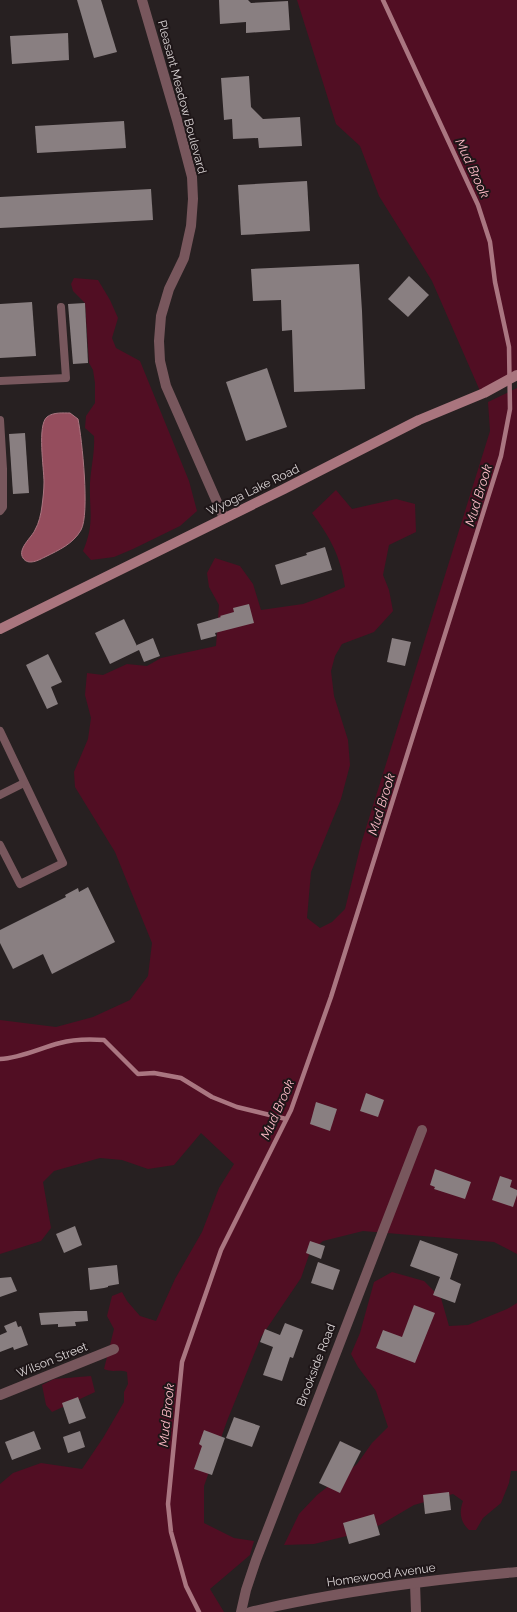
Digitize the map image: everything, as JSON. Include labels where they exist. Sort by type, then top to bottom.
[{"type":"street","name":"Pleasant Meadow Boulevard","points":[[142,0],[192,177],[193,199],[191,226],[184,258],[169,289],[161,316],[159,341],[160,362],[166,386],[224,518]]},
{"type":"street","name":"Wyoga Lake Road","points":[[0,629],[419,420],[484,393],[517,375]]},
{"type":"street","name":"Brookside Road","points":[[241,1612],[246,1590],[261,1545],[422,1130]]},
{"type":"street","name":"Wilson Street","points":[[0,1395],[114,1349]]},
{"type":"street","name":"Homewood Avenue","points":[[250,1612],[296,1601],[372,1588],[517,1572]]},
{"type":"street","points":[[414,1583],[416,1612]]},
{"type":"lane","points":[[0,380],[66,378],[61,307]]},
{"type":"lane","points":[[0,420],[3,469],[3,507],[0,511]]},
{"type":"lane","points":[[0,731],[63,863],[20,884],[0,845]]},
{"type":"lane","points":[[0,795],[24,783]]},
{"type":"shaded area","points":[[297,0],[517,0],[517,373],[480,391],[432,281],[379,196],[360,146],[336,124]]},
{"type":"shaded area","points":[[74,278],[98,280],[110,300],[118,318],[112,338],[116,348],[140,361],[189,481],[197,511],[180,526],[133,549],[114,557],[91,560],[83,551],[87,541],[91,517],[90,483],[94,436],[85,428],[86,416],[95,403],[95,383],[93,370],[89,363],[85,303],[73,291],[71,284]]},
{"type":"shaded area","points":[[517,388],[517,1254],[494,1242],[363,1231],[323,1241],[310,1252],[301,1278],[261,1337],[227,1421],[204,1486],[204,1523],[234,1538],[254,1541],[250,1555],[210,1589],[224,1612],[0,1612],[0,1484],[13,1473],[41,1463],[82,1469],[103,1438],[124,1402],[124,1392],[128,1384],[127,1372],[110,1371],[104,1369],[114,1329],[107,1316],[112,1296],[122,1292],[127,1301],[140,1316],[156,1321],[175,1279],[202,1232],[219,1188],[234,1164],[201,1133],[174,1165],[148,1169],[122,1160],[100,1158],[54,1171],[43,1182],[51,1228],[41,1241],[0,1254],[0,1020],[56,1027],[93,1017],[130,1000],[148,976],[152,943],[115,852],[75,787],[74,772],[88,739],[91,718],[85,695],[87,673],[103,675],[127,664],[147,666],[161,658],[216,646],[219,605],[209,587],[207,573],[215,558],[240,566],[253,584],[261,610],[303,604],[345,587],[341,566],[334,548],[312,513],[336,490],[352,509],[396,499],[415,504],[416,532],[389,545],[383,575],[389,590],[393,611],[374,632],[342,644],[335,656],[331,671],[334,696],[348,740],[350,765],[341,799],[311,872],[307,918],[320,928],[332,922],[345,909],[361,844],[490,431],[488,402]]},
{"type":"shaded area","points":[[70,413],[78,419],[85,493],[84,521],[78,535],[65,546],[40,560],[28,562],[23,558],[22,551],[38,524],[43,500],[44,482],[42,429],[47,417],[52,414]]},
{"type":"shaded area","points":[[392,1272],[424,1281],[441,1298],[449,1326],[468,1325],[507,1309],[517,1303],[517,1471],[511,1471],[509,1483],[501,1503],[483,1518],[476,1530],[469,1530],[464,1524],[461,1517],[463,1501],[453,1494],[414,1505],[380,1525],[351,1535],[314,1544],[284,1545],[299,1514],[317,1495],[357,1464],[372,1443],[388,1427],[376,1391],[358,1367],[351,1354],[360,1333],[374,1282]]},
{"type":"shaded area","points":[[91,1376],[95,1392],[52,1412],[46,1405],[42,1385],[54,1379]]},
{"type":"building","points":[[77,0],[101,0],[117,52],[94,58]]},
{"type":"building","points":[[219,0],[248,0],[251,3],[288,1],[290,30],[246,33],[246,22],[220,24]]},
{"type":"building","points":[[68,33],[69,60],[12,64],[10,36]]},
{"type":"building","points":[[249,76],[251,107],[263,119],[300,117],[302,146],[259,148],[258,138],[233,139],[232,119],[224,120],[221,78]]},
{"type":"building","points":[[124,121],[126,148],[37,153],[35,126]]},
{"type":"building","points":[[307,181],[310,231],[241,235],[238,185]]},
{"type":"building","points":[[151,189],[153,220],[0,228],[0,197]]},
{"type":"building","points":[[359,264],[365,389],[294,392],[292,330],[282,331],[281,300],[253,301],[251,269]]},
{"type":"building","points":[[409,276],[429,295],[408,317],[388,299]]},
{"type":"building","points":[[32,302],[36,356],[0,358],[0,304]]},
{"type":"building","points":[[85,303],[88,363],[73,364],[68,304]]},
{"type":"building","points":[[267,368],[287,427],[246,441],[226,382]]},
{"type":"building","points":[[25,433],[29,493],[13,494],[9,434]]},
{"type":"building","points":[[325,547],[332,570],[281,585],[275,565],[307,555],[306,553]]},
{"type":"building","points":[[249,604],[254,623],[215,633],[216,636],[201,640],[197,624],[234,612],[233,608]]},
{"type":"building","points":[[124,619],[137,646],[153,638],[160,656],[144,662],[139,650],[110,664],[95,633]]},
{"type":"building","points":[[392,638],[411,642],[405,666],[387,662]]},
{"type":"building","points":[[48,654],[62,682],[51,687],[58,704],[47,709],[26,665]]},
{"type":"building","points":[[88,887],[115,942],[52,974],[43,954],[13,969],[0,943],[0,930],[66,897],[65,895],[78,888],[79,892]]},
{"type":"building","points":[[366,1093],[384,1100],[378,1117],[360,1111]]},
{"type":"building","points":[[316,1102],[337,1109],[330,1131],[310,1124]]},
{"type":"building","points":[[435,1169],[471,1182],[465,1199],[434,1189],[435,1187],[430,1185]]},
{"type":"building","points":[[500,1176],[512,1180],[510,1187],[517,1190],[513,1207],[492,1200]]},
{"type":"building","points":[[75,1226],[82,1245],[64,1253],[56,1234]]},
{"type":"building","points":[[420,1240],[458,1254],[450,1279],[461,1284],[455,1303],[433,1295],[440,1277],[410,1266]]},
{"type":"building","points":[[310,1241],[325,1246],[321,1259],[306,1253]]},
{"type":"building","points":[[318,1262],[340,1270],[333,1290],[311,1283]]},
{"type":"building","points":[[117,1265],[119,1284],[90,1290],[88,1268]]},
{"type":"building","points":[[11,1277],[17,1291],[0,1297],[0,1278]]},
{"type":"building","points":[[414,1305],[435,1313],[415,1363],[376,1348],[383,1330],[402,1337]]},
{"type":"building","points":[[87,1311],[88,1321],[75,1322],[76,1326],[58,1327],[58,1324],[41,1325],[39,1313]]},
{"type":"building","points":[[16,1321],[18,1327],[21,1326],[28,1345],[14,1350],[13,1347],[0,1352],[0,1335],[7,1332],[4,1326]]},
{"type":"building","points":[[285,1323],[303,1330],[293,1358],[290,1357],[282,1381],[263,1375],[273,1347],[260,1342],[265,1329],[280,1335]]},
{"type":"building","points":[[78,1397],[86,1418],[69,1424],[62,1403]]},
{"type":"building","points":[[234,1417],[260,1426],[252,1447],[226,1438]]},
{"type":"building","points":[[204,1430],[225,1438],[212,1475],[194,1469],[202,1446],[199,1444]]},
{"type":"building","points":[[34,1431],[41,1449],[12,1460],[5,1442]]},
{"type":"building","points":[[80,1431],[85,1447],[68,1453],[63,1437]]},
{"type":"building","points":[[340,1441],[361,1451],[340,1493],[319,1483]]},
{"type":"building","points":[[449,1492],[451,1510],[425,1514],[423,1495]]},
{"type":"building","points":[[374,1514],[380,1535],[349,1544],[343,1523]]},
{"type":"waterway","name":"Mud Brook","points":[[199,1612],[186,1586],[171,1532],[168,1504],[182,1362],[221,1250],[291,1110],[331,997],[501,456],[510,409],[509,347],[495,282],[490,242],[478,205],[383,0]]},
{"type":"waterway","points":[[0,1059],[23,1055],[65,1042],[93,1039],[104,1040],[138,1074],[154,1073],[181,1078],[212,1097],[237,1107],[286,1119]]}]
